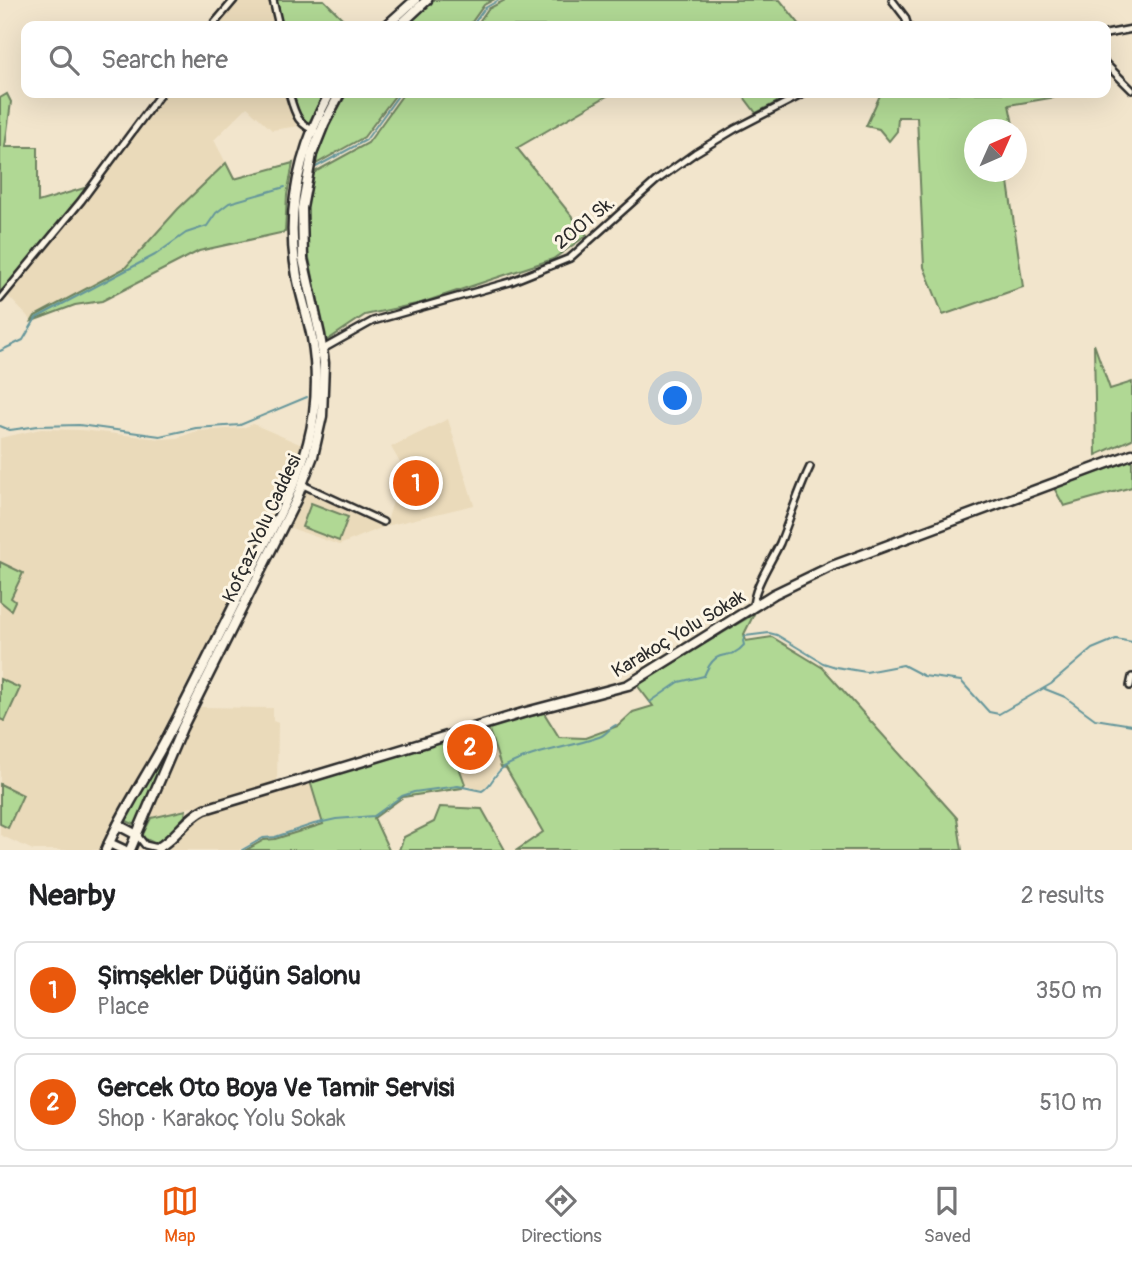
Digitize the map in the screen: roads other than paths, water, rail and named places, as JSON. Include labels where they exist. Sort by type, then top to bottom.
[{"type":"main road","points":[[392,21],[415,0]]},
{"type":"main road","points":[[404,21],[427,0]]},
{"type":"main road","name":"Kofçaz Yolu Caddesi","points":[[108,846],[173,727],[271,531],[297,477],[306,448],[314,413],[315,359],[297,274],[293,217],[299,172],[328,98]]},
{"type":"main road","name":"Kofçaz Yolu Caddesi","points":[[130,850],[188,715],[303,485],[313,456],[322,416],[323,349],[306,276],[302,225],[306,178],[316,132],[337,98]]},
{"type":"main road","name":"Karakoç Yolu Sokak","points":[[156,849],[171,840],[196,814],[205,809],[503,719],[628,685],[774,594],[832,565],[1132,454]]},
{"type":"main road","points":[[116,829],[136,837]]},
{"type":"main road","points":[[108,846],[124,850]]},
{"type":"street","points":[[216,21],[234,0]]},
{"type":"street","points":[[274,0],[278,21]]},
{"type":"street","points":[[892,0],[906,21]]},
{"type":"street","points":[[1111,33],[1132,29]]},
{"type":"street","points":[[1111,69],[1132,90]]},
{"type":"street","points":[[0,299],[74,211],[157,98]]},
{"type":"street","points":[[290,98],[294,112],[303,126],[316,132]]},
{"type":"street","name":"2001 Sk.","points":[[323,349],[373,321],[510,282],[570,257],[656,181],[685,160],[735,129],[795,98]]},
{"type":"street","points":[[753,608],[753,596],[779,545],[791,509],[810,467]]},
{"type":"street","points":[[303,485],[383,522]]},
{"type":"street","points":[[1130,685],[1132,677]]},
{"type":"street","name":"Karakoç Yolu Sokak","points":[[136,837],[145,845],[156,849]]},
{"type":"waterway","points":[[476,21],[485,8],[499,0]]},
{"type":"waterway","points":[[316,167],[366,140],[396,98]]},
{"type":"waterway","points":[[0,351],[23,340],[36,318],[155,255],[186,233],[207,226],[216,213],[229,203],[285,187]]},
{"type":"waterway","points":[[0,426],[10,430],[79,425],[160,436],[196,428],[240,425],[307,397]]},
{"type":"waterway","points":[[650,702],[679,682],[704,676],[714,660],[733,653],[744,645],[745,636],[769,633],[777,635],[823,663],[836,667],[866,672],[903,665],[924,676],[961,681],[989,712],[999,714],[1051,684],[1092,649],[1116,639],[1132,642]]},
{"type":"waterway","points":[[1045,689],[1065,697],[1095,719],[1132,725]]},
{"type":"waterway","points":[[242,850],[263,838],[275,837],[314,824],[374,816],[402,796],[414,792],[458,786],[482,791],[504,767],[527,757],[599,737],[616,725]]},
{"type":"place","name":"Şimşekler Düğün Salonu","points":[[416,483]]},
{"type":"place","name":"Gercek Oto Boya Ve Tamir Servisi","points":[[470,747]]}]
